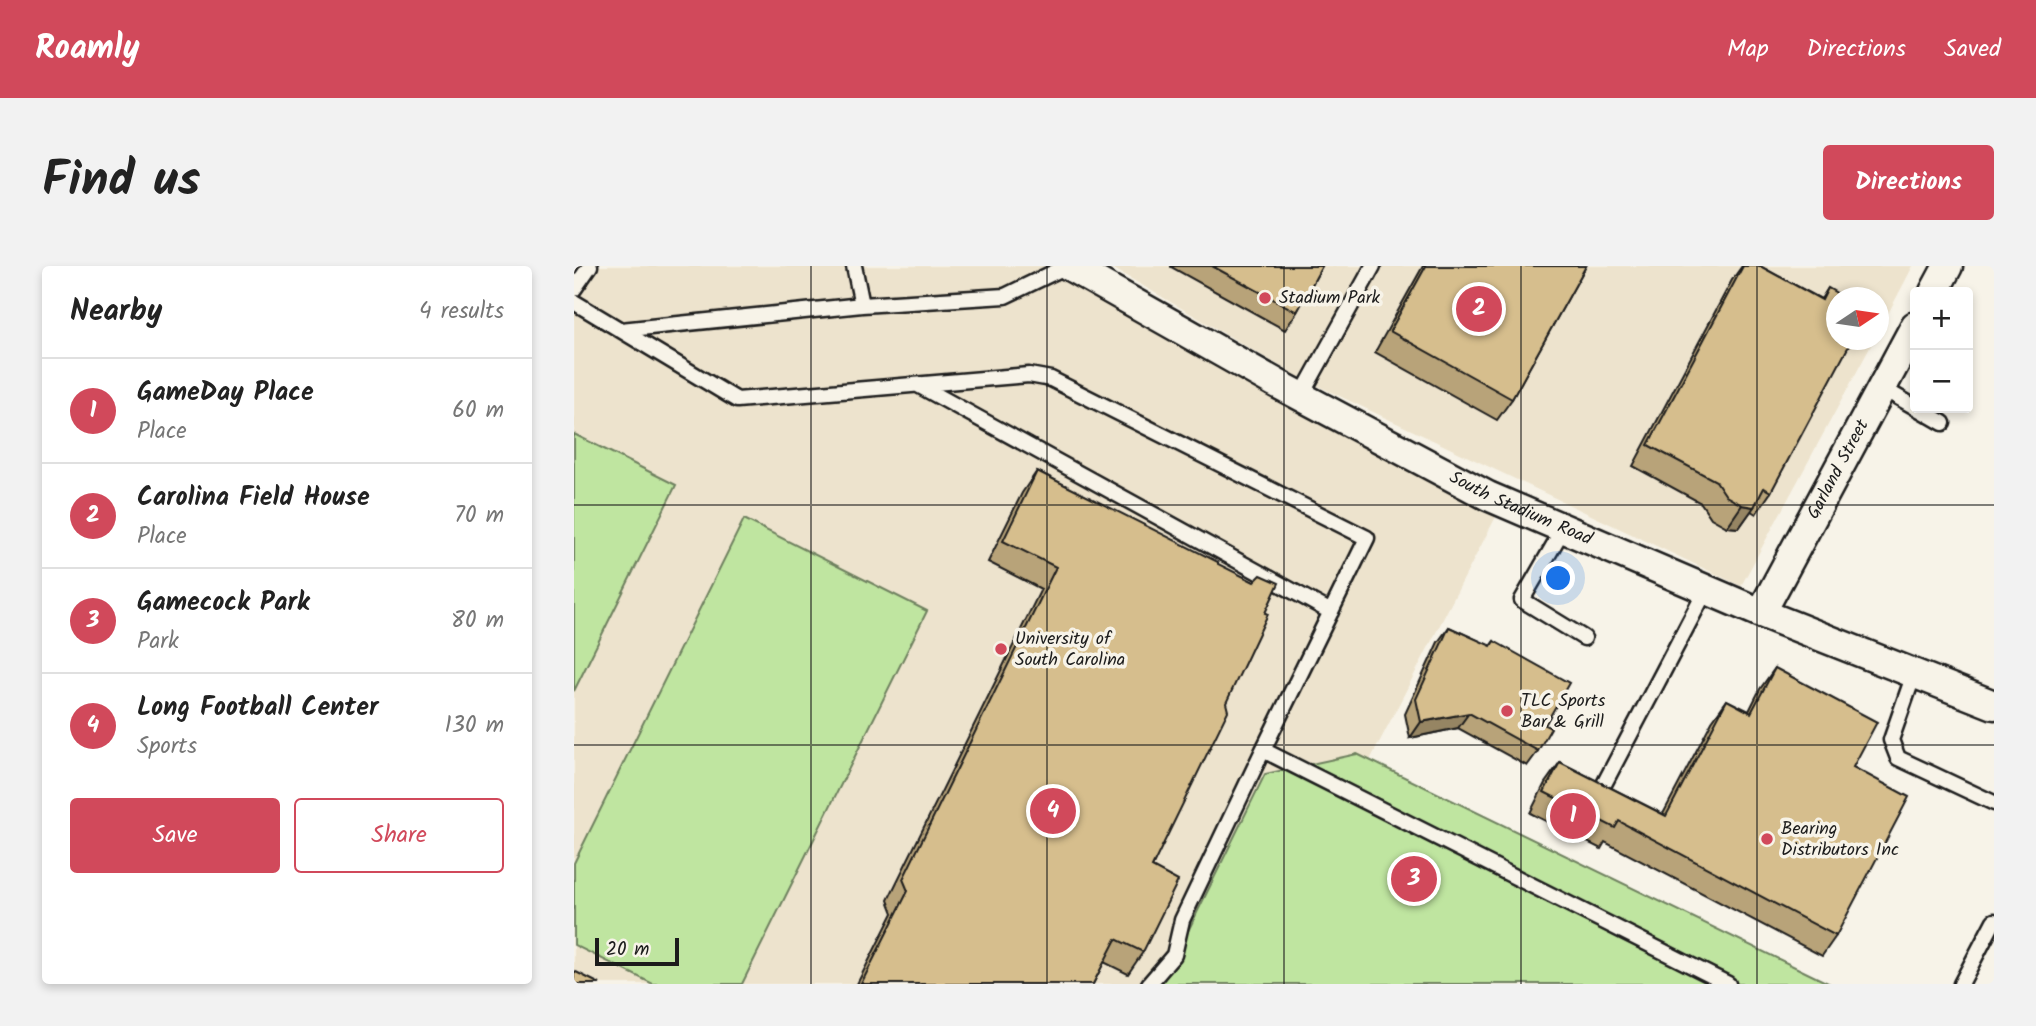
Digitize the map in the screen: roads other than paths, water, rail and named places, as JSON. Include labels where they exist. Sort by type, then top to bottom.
[{"type":"street","name":"South Stadium Road","points":[[1068,266],[1301,396],[1488,496],[1761,613],[1994,705]]},
{"type":"street","points":[[1937,287],[1948,266]]},
{"type":"street","name":"Garland Street","points":[[1761,613],[1910,335]]},
{"type":"lane","points":[[574,289],[590,266]]},
{"type":"lane","points":[[854,266],[862,305]]},
{"type":"lane","points":[[621,330],[862,305],[1005,296],[1068,266]]},
{"type":"lane","points":[[1301,396],[1373,266]]},
{"type":"lane","points":[[574,302],[737,400],[1029,375],[1051,379],[1367,538],[1182,920],[1174,955],[1149,984]]},
{"type":"lane","points":[[916,385],[1331,612]]},
{"type":"lane","points":[[1882,388],[1910,404]]},
{"type":"lane","points":[[1926,413],[1943,423]]},
{"type":"lane","points":[[1563,529],[1522,600],[1584,638]]},
{"type":"lane","points":[[1602,788],[1706,590]]},
{"type":"lane","points":[[1914,674],[1891,740],[1898,758],[1994,803]]},
{"type":"lane","points":[[1264,750],[1728,984]]},
{"type":"lane","points":[[1961,984],[1994,921]]},
{"type":"place","name":"Stadium Park","points":[[1265,298]]},
{"type":"place","name":"Carolina Field House","points":[[1479,309]]},
{"type":"place","name":"University of South Carolina","points":[[1001,649]]},
{"type":"place","name":"TLC Sports Bar & Grill","points":[[1507,711]]},
{"type":"place","name":"Long Football Center","points":[[1053,811]]},
{"type":"place","name":"GameDay Place","points":[[1573,816]]},
{"type":"place","name":"Bearing Distributors Inc","points":[[1767,839]]},
{"type":"place","name":"Gamecock Park","points":[[1414,879]]}]
